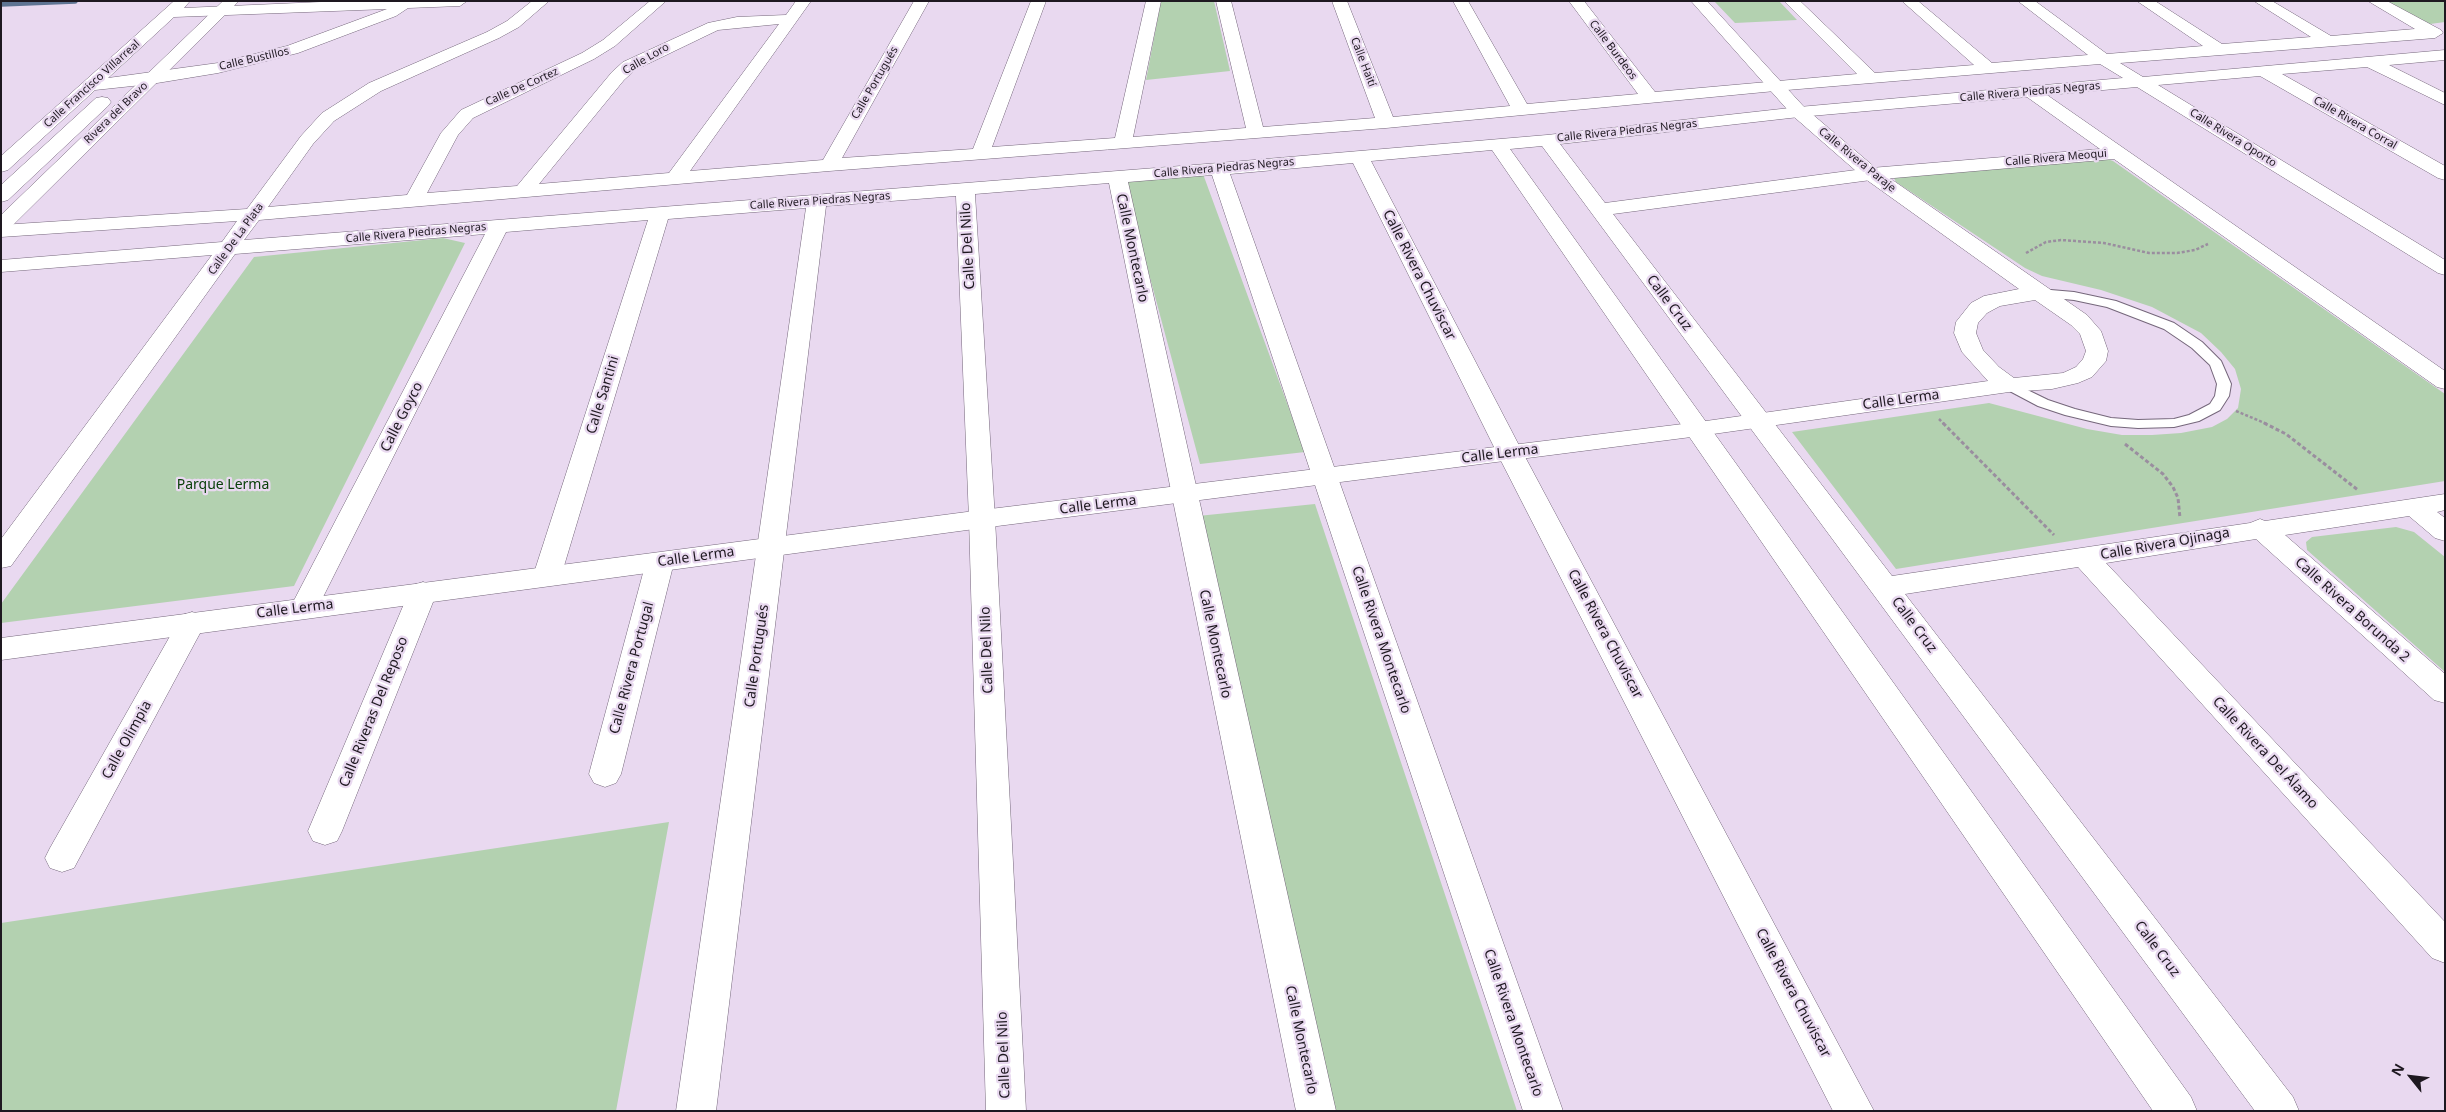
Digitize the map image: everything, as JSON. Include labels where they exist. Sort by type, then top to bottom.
[{"type":"street","name":"Calle Francisco Villarreal","points":[[1,166],[184,1]]},
{"type":"street","points":[[171,13],[215,6],[460,1]]},
{"type":"street","name":"Calle De La Plata","points":[[1,559],[307,140],[328,118],[348,103],[375,87],[487,39],[513,24],[542,1]]},
{"type":"street","name":"Calle De Cortez","points":[[414,200],[450,133],[467,114],[588,56],[609,43],[658,1]]},
{"type":"street","points":[[676,178],[804,1]]},
{"type":"street","name":"Calle Portugués","points":[[829,165],[922,1]]},
{"type":"street","points":[[980,154],[1039,1]]},
{"type":"street","points":[[1123,143],[1154,1]]},
{"type":"street","points":[[1223,1],[1256,133]]},
{"type":"street","name":"Calle Haití","points":[[1340,1],[1386,123]]},
{"type":"street","points":[[1460,1],[1522,111]]},
{"type":"street","name":"Calle Burdeos","points":[[1576,1],[1650,98]]},
{"type":"street","name":"Calle Rivera Paraje","points":[[1698,1],[1800,112],[1871,174],[2039,293]]},
{"type":"street","points":[[1791,1],[1871,78]]},
{"type":"street","points":[[1909,1],[1988,68]]},
{"type":"street","name":"Calle Rivera Oporto","points":[[2025,1],[2103,59],[2445,269]]},
{"type":"street","points":[[2144,1],[2218,49]]},
{"type":"street","points":[[2262,1],[2329,41]]},
{"type":"street","points":[[2375,1],[2441,34]]},
{"type":"street","name":"Calle Bustillos","points":[[91,85],[151,79],[218,68],[292,50],[374,20],[406,2]]},
{"type":"street","points":[[177,31],[215,6]]},
{"type":"street","name":"Rivera del Bravo","points":[[1,226],[151,79],[215,6]]},
{"type":"street","name":"Calle Loro","points":[[523,191],[618,76],[629,66],[714,26],[737,22],[790,19]]},
{"type":"street","name":"Calle Rivera Piedras Negras","points":[[1,231],[254,214],[829,165],[1386,123],[1988,68],[2218,49],[2441,34]]},
{"type":"street","name":"Calle Rivera Piedras Negras","points":[[1,266],[1218,169],[1547,140],[1800,112],[2372,63],[2445,55]]},
{"type":"street","name":"Rivera del Bravo","points":[[1,196],[143,63]]},
{"type":"street","points":[[2372,63],[2445,100]]},
{"type":"street","name":"Calle Rivera Corral","points":[[2265,72],[2445,174]]},
{"type":"street","points":[[2030,91],[2117,153]]},
{"type":"street","name":"Calle Cruz","points":[[1547,140],[2279,1111]]},
{"type":"street","points":[[1497,144],[2177,1111]]},
{"type":"street","name":"Calle Rivera Meoqui","points":[[1600,210],[1871,174],[2117,153],[2444,381]]},
{"type":"street","name":"Calle Rivera Chuviscar","points":[[1359,156],[1510,453],[1854,1111]]},
{"type":"street","name":"Calle Rivera Montecarlo","points":[[1218,169],[1543,1111]]},
{"type":"street","name":"Calle Montecarlo","points":[[1118,177],[1183,494],[1316,1111]]},
{"type":"street","name":"Calle Del Nilo","points":[[964,190],[982,519],[1006,1111]]},
{"type":"street","name":"Calle Portugués","points":[[696,1111],[817,201]]},
{"type":"street","name":"Calle Santini","points":[[547,576],[660,213]]},
{"type":"street","name":"Calle Goyco","points":[[304,608],[499,226]]},
{"type":"street","points":[[2009,385],[1991,372],[1972,352],[1965,333],[1967,322],[1979,308],[1992,300],[2039,293]]},
{"type":"street","name":"Calle Lerma","points":[[1,649],[192,622],[982,519],[1699,429],[2009,385],[2033,384],[2070,378],[2084,372],[2094,362],[2097,351],[2090,331],[2068,311],[2039,293]]},
{"type":"street","name":"Calle Rivera Ojinaga","points":[[1885,587],[2081,559],[2260,528],[2445,502]]},
{"type":"street","points":[[2413,506],[2445,532]]},
{"type":"street","name":"Calle Rivera Borunda 2","points":[[2260,528],[2445,692]]},
{"type":"street","name":"Calle Rivera Del Álamo","points":[[2081,559],[2445,947]]},
{"type":"street","name":"Calle Rivera Portugal","points":[[605,774],[660,562]]},
{"type":"street","name":"Calle Riveras Del Reposo","points":[[325,831],[423,592]]},
{"type":"street","name":"Calle Olimpia","points":[[62,858],[192,622]]},
{"type":"lane","points":[[2009,385],[2031,397],[2070,412],[2111,422],[2138,424],[2168,424],[2194,418],[2215,407],[2222,396],[2224,384],[2216,364],[2197,345],[2169,326],[2111,304],[2074,296],[2039,293]]},
{"type":"path","points":[[1998,265],[2011,264],[2046,242],[2061,240],[2104,243],[2149,253],[2177,253],[2195,250],[2216,240],[2237,236]]},
{"type":"path","points":[[1919,398],[2081,559]]},
{"type":"path","points":[[2232,410],[2286,434],[2384,510]]},
{"type":"path","points":[[2122,440],[2163,474],[2178,498],[2180,520],[2200,538]]},
{"type":"green space","points":[[1161,1],[1214,1],[1230,71],[1146,80]]},
{"type":"green space","points":[[1714,1],[1779,1],[1797,20],[1735,23]]},
{"type":"green space","points":[[2386,1],[2445,1],[2445,22],[2430,24]]},
{"type":"green space","points":[[2101,157],[2113,161],[2445,394],[2445,481],[1896,569],[1792,432],[1989,403],[2087,429],[2122,435],[2152,435],[2181,433],[2212,427],[2227,419],[2238,408],[2241,389],[2235,369],[2201,333],[2152,307],[2101,290],[2042,276],[2025,268],[1896,182],[1893,176]]},
{"type":"green space","points":[[1203,174],[1305,452],[1200,464],[1124,181]]},
{"type":"green space","name":"Parque Lerma","points":[[443,238],[465,243],[294,586],[1,623],[1,604],[254,257]]},
{"type":"green space","points":[[1315,504],[1517,1111],[1336,1111],[1198,516]]},
{"type":"green space","points":[[2396,527],[2414,532],[2445,557],[2445,672],[2307,550],[2306,542],[2312,537]]},
{"type":"green space","points":[[669,822],[616,1111],[1,1111],[1,923]]},
{"type":"waterway","points":[[1,4],[75,1]]}]
